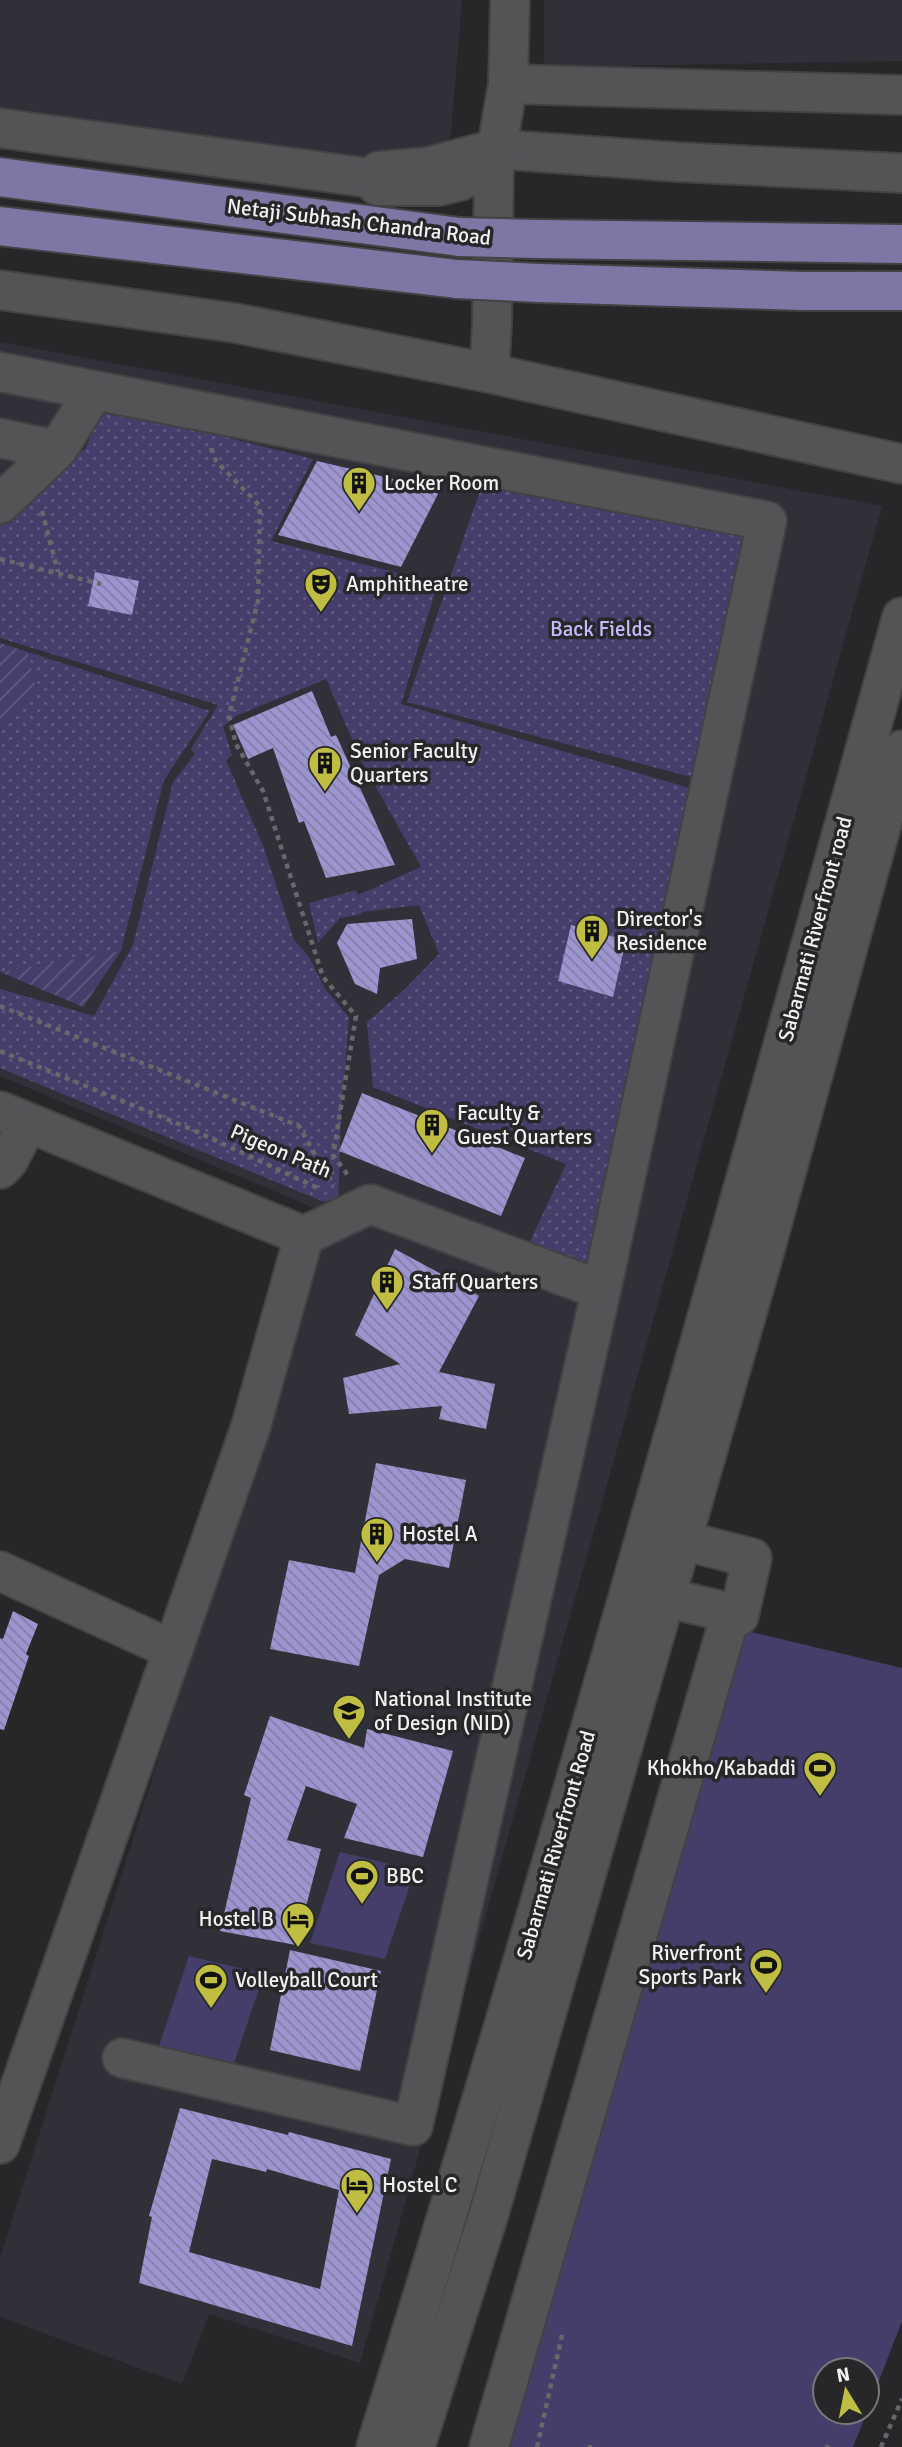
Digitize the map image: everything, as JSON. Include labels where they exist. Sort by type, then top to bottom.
[{"type":"main road","name":"Netaji Subhash Chandra Road","points":[[0,177],[460,237],[902,244]]},
{"type":"main road","name":"Netaji Subhash Chandra Road","points":[[0,226],[457,279],[902,291]]},
{"type":"street","points":[[489,373],[495,156],[508,85],[510,0]]},
{"type":"street","points":[[508,85],[902,95]]},
{"type":"street","points":[[0,128],[369,177],[379,171],[427,167],[495,156],[902,173]]},
{"type":"street","points":[[0,290],[235,324],[489,373],[902,464]]},
{"type":"street","points":[[0,372],[767,521],[601,1290],[413,2126],[122,2058]]},
{"type":"street","points":[[0,503],[45,461],[94,391]]},
{"type":"street","points":[[0,438],[45,461]]},
{"type":"street","name":"Sabarmati Riverfront road","points":[[747,1247],[902,617]]},
{"type":"street","name":"Sabarmati Riverfront road","points":[[747,1247],[902,750]]},
{"type":"street","points":[[0,1169],[8,1161],[14,1117],[304,1236],[370,1204],[601,1290]]},
{"type":"street","points":[[0,2144],[251,1426],[304,1236]]},
{"type":"street","name":"Sabarmati Riverfront Road","points":[[415,2447],[490,2210],[681,1540],[747,1247]]},
{"type":"street","name":"Sabarmati Riverfront Road","points":[[376,2447],[453,2200],[678,1428],[747,1247]]},
{"type":"street","points":[[664,1597],[739,1616],[752,1558],[681,1540]]},
{"type":"street","points":[[3,1584],[173,1650]]},
{"type":"street","points":[[489,2447],[732,1614]]},
{"type":"path","points":[[192,410],[216,461],[260,506],[258,601],[229,716],[236,744],[263,791],[323,977],[356,1016],[333,1155],[356,1187]]},
{"type":"path","points":[[45,461],[58,572]]},
{"type":"path","points":[[0,559],[102,584]]},
{"type":"path","name":"Pigeon Path","points":[[0,1006],[299,1126],[338,1189],[324,1191],[191,1129],[0,1051]]},
{"type":"path","points":[[537,2447],[562,2335]]},
{"type":"path","points":[[881,2447],[902,2399]]},
{"type":"shaded area","points":[[0,0],[462,0],[451,133],[432,197],[0,148]]},
{"type":"shaded area","points":[[544,0],[902,0],[902,61],[544,67]]},
{"type":"shaded area","name":"National Institute of Design (NID)","points":[[0,342],[882,506],[360,2363],[209,2314],[182,2384],[0,2317],[0,2258],[331,1215],[0,1076]]},
{"type":"green space","points":[[102,406],[313,459],[271,541],[438,583],[401,704],[693,789],[605,1273],[528,1246],[566,1164],[373,1087],[367,1022],[403,991],[439,954],[419,905],[362,912],[340,918],[318,943],[309,903],[356,890],[358,895],[421,867],[362,762],[326,679],[236,716],[223,727],[232,755],[226,760],[264,848],[294,940],[309,957],[325,989],[349,1017],[341,1115],[338,1203],[322,1201],[0,1068],[0,989],[94,1016],[133,945],[173,782],[195,754],[191,749],[218,705],[0,638],[0,523],[86,448]]},
{"type":"green space","name":"Back Fields","points":[[482,485],[747,534],[695,778],[407,702]]},
{"type":"green space","points":[[0,643],[28,652],[36,688],[6,726],[0,729]]},
{"type":"green space","points":[[28,652],[210,711],[164,780],[121,951],[0,972],[0,729],[6,726],[36,688]]},
{"type":"green space","points":[[121,951],[83,1007],[0,972]]},
{"type":"green space","name":"Riverfront Sports Park","points":[[735,1628],[902,1668],[902,2321],[881,2376],[881,2356],[811,2356],[811,2426],[861,2426],[853,2447],[500,2447]]},
{"type":"green space","name":"BBC","points":[[340,1852],[415,1870],[385,1959],[310,1943]]},
{"type":"green space","name":"Volleyball Court","points":[[189,1956],[264,1974],[234,2063],[159,2046]]},
{"type":"building","name":"Locker Room","points":[[317,461],[440,490],[401,567],[278,535]]},
{"type":"building","points":[[95,572],[139,581],[132,615],[88,606]]},
{"type":"building","name":"Senior Faculty Quarters","points":[[312,691],[331,737],[336,735],[395,865],[326,878],[304,821],[299,823],[273,748],[248,759],[233,725]]},
{"type":"building","points":[[412,919],[417,959],[380,968],[377,994],[355,984],[337,943],[347,924]]},
{"type":"building","name":"Director's Residence","points":[[571,925],[626,940],[613,997],[558,981]]},
{"type":"building","name":"Faculty & Guest Quarters","points":[[362,1093],[525,1158],[501,1216],[339,1151]]},
{"type":"building","points":[[395,1249],[443,1275],[446,1272],[479,1296],[439,1372],[495,1384],[486,1429],[439,1419],[442,1406],[349,1414],[343,1378],[400,1364],[355,1335]]},
{"type":"building","name":"Hostel A","points":[[376,1463],[466,1480],[449,1568],[405,1559],[379,1575],[359,1666],[270,1649],[289,1560],[355,1573]]},
{"type":"building","points":[[13,1611],[38,1624],[26,1654],[29,1656],[4,1730],[0,1729],[0,1638],[3,1639]]},
{"type":"building","points":[[270,1716],[364,1748],[367,1729],[453,1751],[423,1857],[344,1838],[357,1804],[306,1786],[287,1840],[321,1849],[296,1945],[220,1931],[251,1798],[244,1795]]},
{"type":"building","points":[[290,1950],[381,1971],[360,2071],[270,2050]]},
{"type":"building","name":"Hostel C","points":[[180,2108],[288,2135],[289,2132],[391,2159],[352,2346],[139,2283],[152,2217],[149,2216]],"holes":[[[212,2159],[266,2172],[267,2169],[339,2190],[320,2289],[189,2252]]]},
{"type":"place","name":"Locker Room","points":[[359,513]]},
{"type":"place","name":"Amphitheatre","points":[[321,614]]},
{"type":"place","name":"Senior Faculty Quarters","points":[[325,793]]},
{"type":"place","name":"Director's Residence","points":[[592,961]]},
{"type":"place","name":"Faculty & Guest Quarters","points":[[432,1155]]},
{"type":"place","name":"Staff Quarters","points":[[387,1312]]},
{"type":"place","name":"Hostel A","points":[[377,1564]]},
{"type":"place","name":"National Institute of Design (NID)","points":[[349,1741]]},
{"type":"place","name":"Khokho/Kabaddi","points":[[820,1798]]},
{"type":"place","name":"BBC","points":[[362,1906]]},
{"type":"place","name":"Hostel B","points":[[298,1949]]},
{"type":"place","name":"Riverfront Sports Park","points":[[766,1995]]},
{"type":"place","name":"Volleyball Court","points":[[211,2010]]},
{"type":"place","name":"Hostel C","points":[[357,2215]]}]
